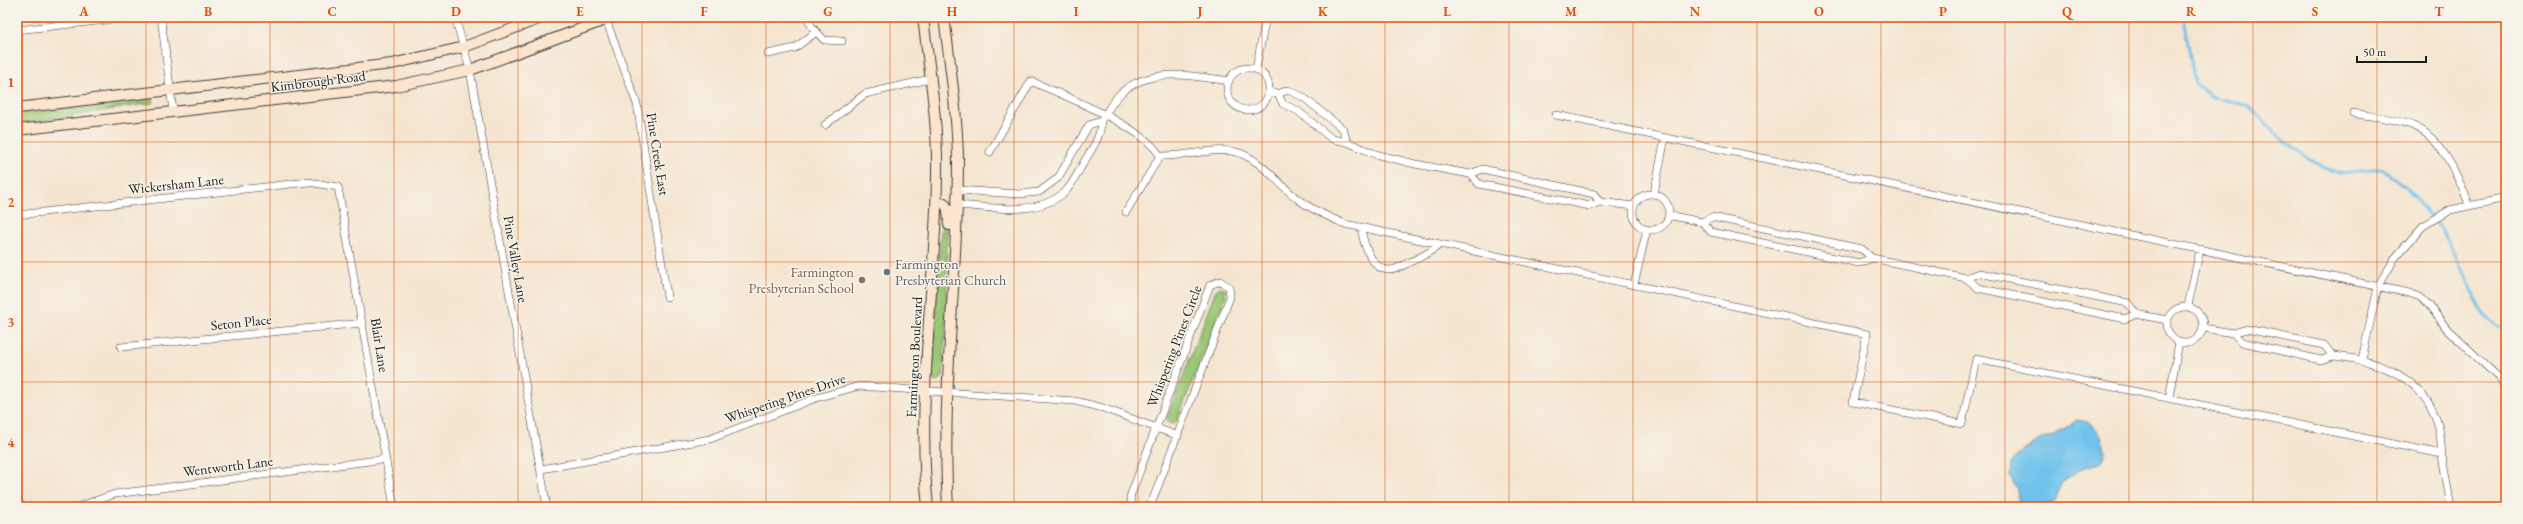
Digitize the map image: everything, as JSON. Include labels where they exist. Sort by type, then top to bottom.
[{"type":"street","points":[[17,30],[133,17]]},
{"type":"street","points":[[161,17],[173,112]]},
{"type":"street","name":"Pine Valley Lane","points":[[455,17],[470,70],[547,507]]},
{"type":"street","name":"Kimbrough Road","points":[[17,108],[392,64],[464,47],[544,17]]},
{"type":"street","points":[[807,17],[816,32],[824,40],[842,41]]},
{"type":"street","name":"Farmington Boulevard","points":[[922,17],[930,79],[940,203],[926,390],[925,470],[928,507]]},
{"type":"street","points":[[944,17],[955,102],[957,190],[945,435],[948,507]]},
{"type":"street","points":[[1256,69],[1266,17]]},
{"type":"street","name":"Kimbrough Road","points":[[17,130],[396,86],[470,70],[608,18]]},
{"type":"street","name":"Pine Creek East","points":[[608,18],[637,104],[667,297]]},
{"type":"street","points":[[768,54],[795,48],[816,32]]},
{"type":"street","points":[[1250,68],[1256,69],[1266,79],[1269,92],[1262,105],[1256,108],[1242,109],[1231,100],[1227,88],[1229,81],[1237,71],[1250,68]]},
{"type":"street","points":[[940,203],[1015,208],[1041,204],[1056,198],[1064,193],[1092,148],[1101,133],[1103,118],[1121,92],[1150,77],[1172,74],[1229,81]]},
{"type":"street","points":[[825,125],[865,94],[930,79]]},
{"type":"street","points":[[990,152],[1031,81],[1155,146],[1160,156]]},
{"type":"street","points":[[1269,92],[1278,94],[1288,90],[1308,101],[1342,129],[1347,142]]},
{"type":"street","points":[[1278,94],[1283,104],[1300,112],[1332,139],[1347,142],[1392,159],[1470,174],[1483,169],[1594,194],[1600,202]]},
{"type":"street","points":[[1300,112],[1308,101]]},
{"type":"street","points":[[2353,113],[2414,126],[2430,136],[2458,176],[2469,204]]},
{"type":"street","points":[[1556,115],[2200,249],[2420,297],[2447,329],[2498,377],[2506,388]]},
{"type":"street","points":[[957,190],[1024,194],[1039,192],[1058,178],[1089,125],[1103,118]]},
{"type":"street","points":[[1654,194],[1665,138]]},
{"type":"street","points":[[1160,156],[1179,157],[1222,150],[1236,152],[1249,158],[1300,201],[1316,211],[1345,224],[1867,334],[1853,402],[1962,424],[1976,359],[2442,454]]},
{"type":"street","points":[[1126,212],[1160,156]]},
{"type":"street","points":[[1470,174],[1479,184],[1590,206],[1600,202],[1634,206]]},
{"type":"street","name":"Wickersham Lane","points":[[17,215],[308,182],[338,187]]},
{"type":"street","name":"Blair Lane","points":[[338,187],[363,322],[394,507]]},
{"type":"street","points":[[1654,194],[1666,202],[1668,215],[1658,228],[1647,229],[1637,223],[1634,218],[1634,206],[1640,197],[1654,194]]},
{"type":"street","points":[[2362,359],[2378,287],[2395,258],[2427,223],[2436,217],[2469,204],[2506,198]]},
{"type":"street","points":[[940,203],[950,213],[948,259],[952,295]]},
{"type":"street","points":[[1668,215],[1702,222],[1711,232],[1859,263],[1872,258]]},
{"type":"street","points":[[1702,222],[1712,216],[1862,248],[1872,258],[1966,278],[1978,288],[2125,319],[2136,314],[2167,320]]},
{"type":"street","points":[[1361,227],[1363,240],[1368,251],[1375,263],[1383,269],[1391,270],[1400,267],[1430,253],[1439,245]]},
{"type":"street","points":[[1634,285],[1647,229]]},
{"type":"street","points":[[2188,306],[2200,249]]},
{"type":"street","points":[[1966,278],[1979,273],[2128,303],[2136,314]]},
{"type":"street","name":"Whispering Pines Circle","points":[[1132,507],[1130,497],[1210,286],[1216,281],[1224,282],[1229,288],[1230,297],[1150,507]]},
{"type":"street","points":[[2188,306],[2197,311],[2201,316],[2203,328],[2197,339],[2192,342],[2179,342],[2170,335],[2167,320],[2176,309],[2188,306]]},
{"type":"street","name":"Seton Place","points":[[121,347],[363,322]]},
{"type":"street","points":[[2203,328],[2233,333],[2247,329],[2324,345],[2333,356]]},
{"type":"street","points":[[2233,333],[2242,342],[2321,360],[2333,356],[2362,359],[2400,375],[2419,391],[2427,401],[2439,428],[2451,507]]},
{"type":"street","points":[[2169,398],[2179,342]]},
{"type":"street","name":"Whispering Pines Drive","points":[[541,469],[710,439],[816,398],[859,386],[1075,401],[1103,408],[1157,428]]},
{"type":"street","name":"Whispering Pines Circle","points":[[1157,428],[1178,436]]},
{"type":"street","name":"Wentworth Lane","points":[[77,507],[115,494],[385,459]]},
{"type":"street","points":[[17,497],[22,507]]},
{"type":"green space","points":[[151,98],[154,100],[153,103],[17,124],[17,114]]},
{"type":"green space","points":[[942,212],[947,215],[947,297],[943,377],[938,382],[934,381],[932,376]]},
{"type":"green space","points":[[1220,287],[1225,289],[1226,295],[1177,421],[1174,424],[1169,423],[1167,418],[1216,290]]},
{"type":"water","points":[[2077,420],[2090,424],[2100,435],[2105,448],[2103,462],[2082,468],[2063,481],[2055,501],[2039,507],[2019,507],[2017,489],[2010,477],[2011,464],[2018,455],[2039,440],[2053,436]]},
{"type":"waterway","points":[[2183,17],[2195,83],[2210,96],[2249,106],[2276,134],[2309,160],[2339,173],[2382,169],[2406,187],[2442,231],[2485,317],[2497,326],[2506,328]]},
{"type":"place","name":"Farmington Presbyterian Church","points":[[887,272]]},
{"type":"place","name":"Farmington Presbyterian School","points":[[862,280]]}]
